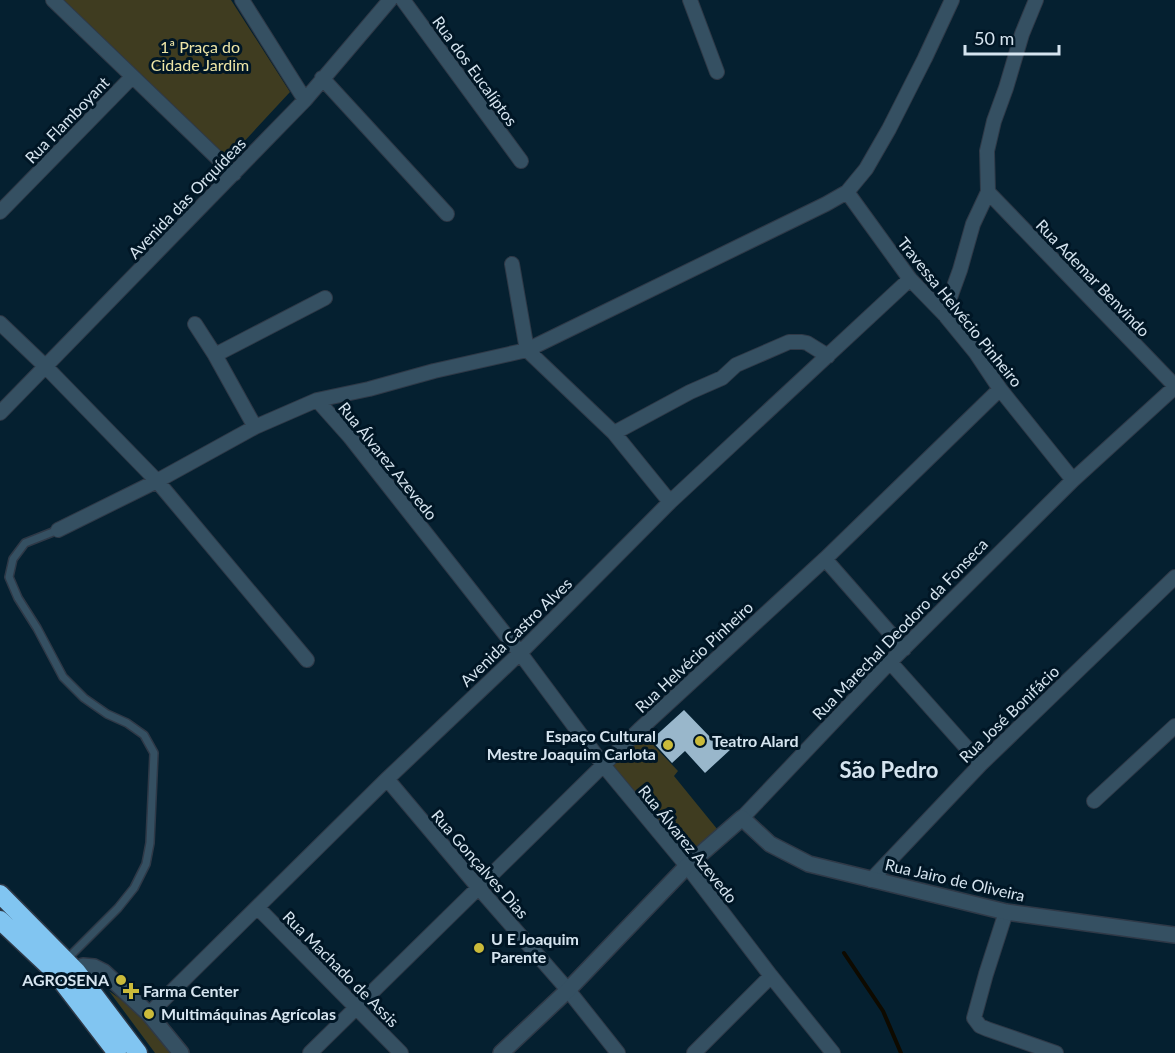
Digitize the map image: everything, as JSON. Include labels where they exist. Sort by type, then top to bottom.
[{"type":"highway","points":[[0,894],[5,921],[65,971],[138,1053]]},
{"type":"highway","points":[[65,971],[117,1053]]},
{"type":"street","points":[[53,0],[234,174]]},
{"type":"street","points":[[242,0],[305,100]]},
{"type":"street","name":"Avenida das Orquídeas","points":[[0,413],[305,100],[390,0]]},
{"type":"street","name":"Rua dos Eucalíptos","points":[[403,0],[521,161]]},
{"type":"street","points":[[690,0],[717,72]]},
{"type":"street","points":[[58,530],[157,482],[255,427],[317,400],[527,350],[847,192],[866,169],[889,129],[952,0]]},
{"type":"street","points":[[945,314],[973,224],[988,192],[987,151],[994,121],[1022,34],[1036,0]]},
{"type":"street","name":"Rua Flamboyant","points":[[0,212],[132,77]]},
{"type":"street","points":[[322,78],[447,214]]},
{"type":"street","name":"Travessa Helvécio Pinheiro","points":[[847,192],[910,279],[945,314],[976,353],[1000,389],[1073,480]]},
{"type":"street","name":"Rua Ademar Benvindo","points":[[988,192],[1175,387]]},
{"type":"street","points":[[512,264],[527,350],[614,433],[670,502]]},
{"type":"street","name":"Avenida Castro Alves","points":[[149,1014],[387,779],[520,653],[670,502],[910,279]]},
{"type":"street","points":[[215,355],[325,298]]},
{"type":"street","points":[[0,323],[46,367],[157,482],[307,660]]},
{"type":"street","points":[[195,324],[255,427]]},
{"type":"street","points":[[614,433],[690,392],[722,378],[736,365],[789,342],[807,343],[828,356]]},
{"type":"street","name":"Rua Marechal Deodoro da Fonseca","points":[[501,1053],[568,990],[687,866],[742,818],[890,662],[1073,480],[1175,387]]},
{"type":"street","name":"Rua Helvécio Pinheiro","points":[[310,1053],[639,730],[825,559],[1000,389]]},
{"type":"street","name":"Rua Álvarez Azevedo","points":[[317,400],[350,437],[520,653],[604,766],[687,866],[833,1053]]},
{"type":"street","points":[[825,559],[904,649]]},
{"type":"street","name":"Rua José Bonifácio","points":[[871,880],[981,764],[1175,577]]},
{"type":"street","points":[[890,662],[981,764]]},
{"type":"street","points":[[1094,801],[1175,726]]},
{"type":"street","name":"Rua Gonçalves Dias","points":[[387,779],[568,990],[618,1053]]},
{"type":"street","name":"Rua Jairo de Oliveira","points":[[742,818],[770,844],[808,864],[1006,912],[1175,935]]},
{"type":"street","name":"Rua Machado de Assis","points":[[258,908],[401,1053]]},
{"type":"street","points":[[1006,912],[974,1018],[980,1026],[987,1029],[1056,1053]]},
{"type":"street","points":[[65,971],[88,966],[104,972],[149,1014],[181,1053]]},
{"type":"street","points":[[694,1053],[771,976]]},
{"type":"lane","points":[[58,530],[25,543],[13,559],[9,577],[18,598],[63,677],[84,698],[144,735],[154,753],[150,843],[146,864],[134,888],[65,971]]},
{"type":"green space","name":"1ª Praça do Cidade Jardim","points":[[62,0],[231,0],[290,92],[227,160]]},
{"type":"green space","points":[[639,730],[678,771],[674,776],[722,835],[687,866],[604,766]]},
{"type":"green space","points":[[109,991],[143,1019],[171,1053],[155,1053]]},
{"type":"building","points":[[684,710],[712,739],[717,734],[731,749],[705,773],[685,751],[672,763],[651,740]]},
{"type":"waterway","points":[[844,953],[883,1011],[901,1053]]},
{"type":"place","name":"Teatro Alard","points":[[700,741]]},
{"type":"place","name":"Espaço Cultural Mestre Joaquim Carlota","points":[[668,745]]},
{"type":"place","name":"U E Joaquim Parente","points":[[479,948]]},
{"type":"place","name":"AGROSENA","points":[[121,980]]},
{"type":"place","name":"Farma Center","points":[[131,991]]},
{"type":"place","name":"Multimáquinas Agrícolas","points":[[149,1014]]},
{"type":"district","name":"São Pedro","points":[[889,770]]}]
